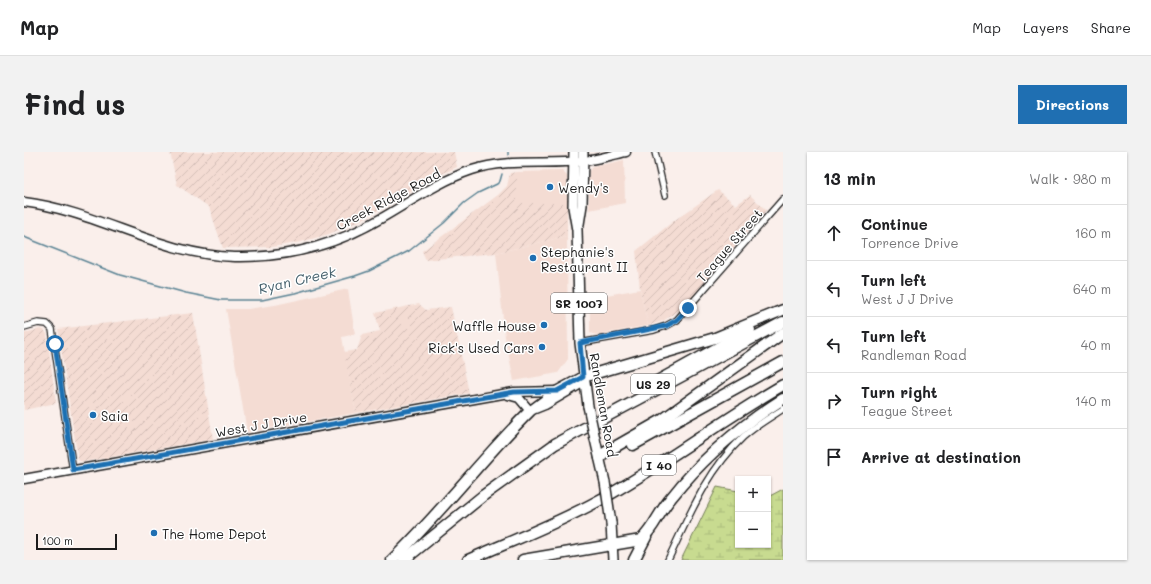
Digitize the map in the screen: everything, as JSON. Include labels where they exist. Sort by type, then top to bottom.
[{"type":"highway","points":[[584,379],[715,338],[783,310]]},
{"type":"highway","name":"US 29","points":[[604,416],[619,402],[783,310]]},
{"type":"highway","points":[[404,560],[517,470],[555,444],[604,416],[783,322]]},
{"type":"highway","points":[[600,458],[606,452],[662,420],[783,333]]},
{"type":"highway","points":[[600,458],[608,458],[632,446],[783,362]]},
{"type":"highway","name":"I 40","points":[[468,560],[536,531],[597,501],[658,466],[781,386]]},
{"type":"highway","points":[[634,560],[669,500],[711,452],[765,410],[783,399]]},
{"type":"highway","points":[[392,560],[419,534],[455,492],[530,411]]},
{"type":"highway","points":[[523,560],[635,542],[641,540],[649,533]]},
{"type":"main road","name":"Randleman Road","points":[[578,157],[582,205],[577,230],[580,343],[588,406],[600,458],[611,523],[613,560]]},
{"type":"main road","name":"West J J Drive","points":[[530,411],[557,391],[584,379]]},
{"type":"street","name":"Creek Ridge Road","points":[[24,202],[60,208],[183,250],[219,256],[265,256],[310,249],[339,239],[366,227],[443,182],[472,170],[516,162],[626,152]]},
{"type":"street","points":[[654,152],[665,195]]},
{"type":"street","name":"Teague Street","points":[[580,343],[654,330],[677,320],[783,199]]},
{"type":"street","points":[[24,327],[38,323],[47,324],[52,330],[73,470]]},
{"type":"street","points":[[504,395],[517,397],[530,411],[545,405],[584,379]]},
{"type":"street","name":"West J J Drive","points":[[24,479],[519,392],[557,391]]},
{"type":"street","points":[[668,560],[702,488],[722,460],[743,437],[783,409]]},
{"type":"shaded area","points":[[170,152],[454,152],[457,167],[433,178],[359,221],[329,234],[301,242],[272,247],[223,248],[209,207],[177,185]]},
{"type":"shaded area","points":[[624,160],[625,203],[589,210],[589,171],[592,167]]},
{"type":"shaded area","points":[[562,171],[567,176],[567,203],[517,203],[517,172]]},
{"type":"shaded area","points":[[517,172],[517,203],[567,203],[567,236],[496,253],[426,260],[422,251],[498,195],[507,186],[510,173]]},
{"type":"shaded area","points":[[718,190],[736,205],[750,195],[766,210],[684,307],[663,321],[648,326],[640,289],[636,251],[675,220]]},
{"type":"shaded area","points":[[567,236],[568,359],[558,373],[514,381],[505,337],[496,253]]},
{"type":"shaded area","points":[[348,289],[355,334],[342,337],[356,413],[247,432],[226,309],[248,309],[275,305]]},
{"type":"shaded area","points":[[640,289],[648,326],[596,335],[590,333],[590,298]]},
{"type":"shaded area","points":[[419,304],[426,310],[451,307],[469,393],[356,413],[344,352],[357,350],[362,335],[380,331],[375,313]]},
{"type":"shaded area","points":[[193,313],[213,439],[82,462],[78,460],[58,329]]},
{"type":"shaded area","points":[[40,329],[44,330],[47,334],[56,403],[24,410],[24,333]]},
{"type":"green space","points":[[717,487],[735,490],[735,548],[771,548],[771,495],[783,489],[783,560],[681,560]]},
{"type":"waterway","name":"Ryan Creek","points":[[24,237],[120,275],[186,293],[221,300],[262,300],[295,293],[355,276],[369,271],[409,251],[444,223],[464,203],[478,193],[497,184],[500,181],[502,174]]},
{"type":"place","name":"Wendy's","points":[[550,187]]},
{"type":"place","name":"Stephanie's Restaurant II","points":[[533,258]]},
{"type":"place","name":"Waffle House","points":[[544,325]]},
{"type":"place","name":"Rick's Used Cars","points":[[542,347]]},
{"type":"place","name":"Saia","points":[[93,415]]},
{"type":"place","name":"The Home Depot","points":[[154,533]]},
{"type":"route","points":[[55,344],[73,470],[504,395],[514,392],[557,391],[583,377],[580,343],[654,330],[677,320],[688,308]]}]
